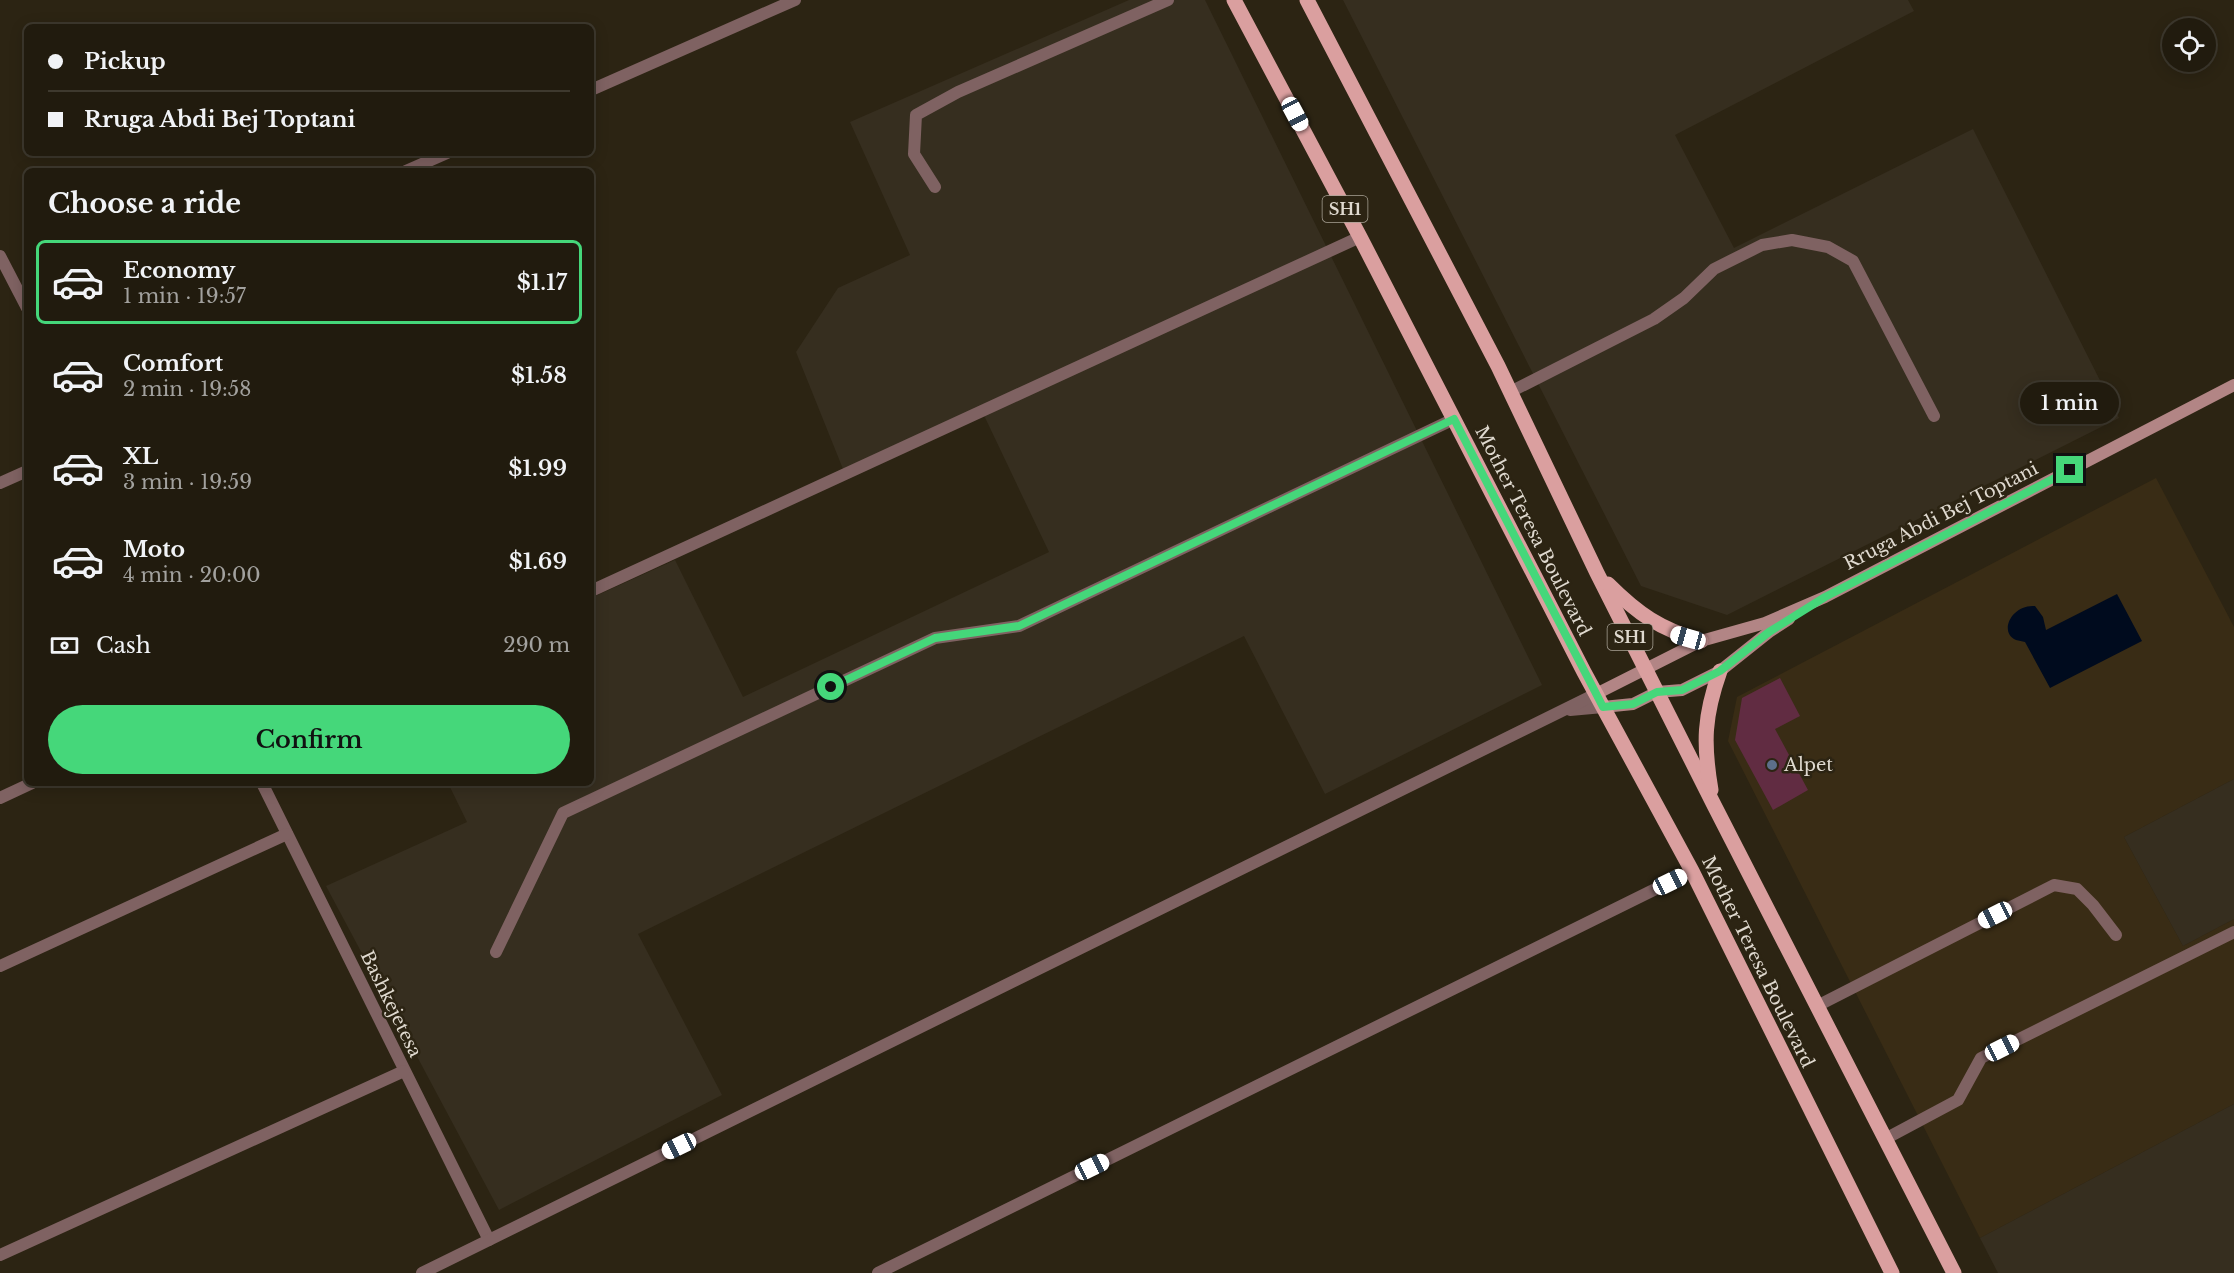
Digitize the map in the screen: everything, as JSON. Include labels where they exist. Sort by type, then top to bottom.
[{"type":"main road","name":"Mother Teresa Boulevard","points":[[1234,0],[1360,237],[1600,700],[1692,871],[1892,1273]]},
{"type":"main road","name":"Mother Teresa Boulevard","points":[[1307,0],[1510,392],[1597,573],[1954,1273]]},
{"type":"main road","name":"Rruga Abdi Bej Toptani","points":[[1600,700],[1647,669],[1701,641],[1765,623],[1825,597],[2234,385]]},
{"type":"main road","points":[[1597,573],[1648,619],[1676,634],[1701,641]]},
{"type":"main road","name":"Rruga Abdi Bej Toptani","points":[[1600,700],[1633,704],[1657,692],[1682,690],[1720,671],[1769,632],[1825,597]]},
{"type":"main road","points":[[1714,805],[1705,738],[1707,713],[1720,671]]},
{"type":"street","points":[[594,89],[795,0]]},
{"type":"street","points":[[935,187],[914,154],[916,115],[958,92],[1168,0]]},
{"type":"street","points":[[413,168],[440,156]]},
{"type":"street","points":[[594,590],[1360,237]]},
{"type":"street","points":[[1510,392],[1654,319],[1684,298],[1714,269],[1762,245],[1792,240],[1828,247],[1853,261],[1934,416]]},
{"type":"street","points":[[0,256],[24,302]]},
{"type":"street","points":[[496,952],[563,813],[935,638],[1019,626],[1454,419]]},
{"type":"street","points":[[0,483],[24,472]]},
{"type":"street","points":[[422,1273],[1563,711],[1600,700]]},
{"type":"street","points":[[0,798],[26,786]]},
{"type":"street","name":"Bashkejetesa","points":[[263,786],[489,1240]]},
{"type":"street","points":[[0,966],[287,834]]},
{"type":"street","points":[[878,1273],[1692,871]]},
{"type":"street","points":[[1817,1006],[2054,885],[2077,889],[2093,905],[2116,935]]},
{"type":"street","points":[[1885,1139],[1958,1100],[1981,1058],[2234,932]]},
{"type":"street","points":[[0,1256],[404,1071]]},
{"type":"shaded area","points":[[1129,0],[1205,0],[1542,685],[1325,794],[1244,636],[638,934],[722,1095],[499,1210],[326,886],[467,822],[449,786],[594,786],[594,597],[675,560],[743,697],[1049,552],[980,407],[843,469],[796,352],[838,288],[910,255],[850,122]]},
{"type":"shaded area","points":[[1343,0],[1908,0],[1914,11],[1675,135],[1734,248],[1973,129],[2119,418],[1727,615],[1641,586]]},
{"type":"shaded area","points":[[2156,478],[2234,627],[2234,779],[2124,837],[2183,946],[2234,919],[2234,1104],[1980,1238],[1728,741],[1737,697]]},
{"type":"shaded area","points":[[2234,779],[2234,919],[2183,946],[2124,837]]},
{"type":"shaded area","points":[[2234,1104],[2234,1273],[1998,1273],[1980,1238]]},
{"type":"water","points":[[2117,594],[2142,641],[2050,688],[2025,642],[2016,640],[2008,631],[2010,619],[2020,609],[2035,606],[2043,617],[2046,630]]},
{"type":"building","name":"Alpet","points":[[1780,678],[1800,716],[1775,729],[1808,790],[1773,810],[1735,740],[1742,698]]},
{"type":"place","name":"Alpet","points":[[1772,765]]},
{"type":"route","points":[[831,687],[935,638],[1019,626],[1454,419],[1603,707],[1633,704],[1657,692],[1682,690],[1720,671],[1769,632],[1825,597],[2070,470]]}]
